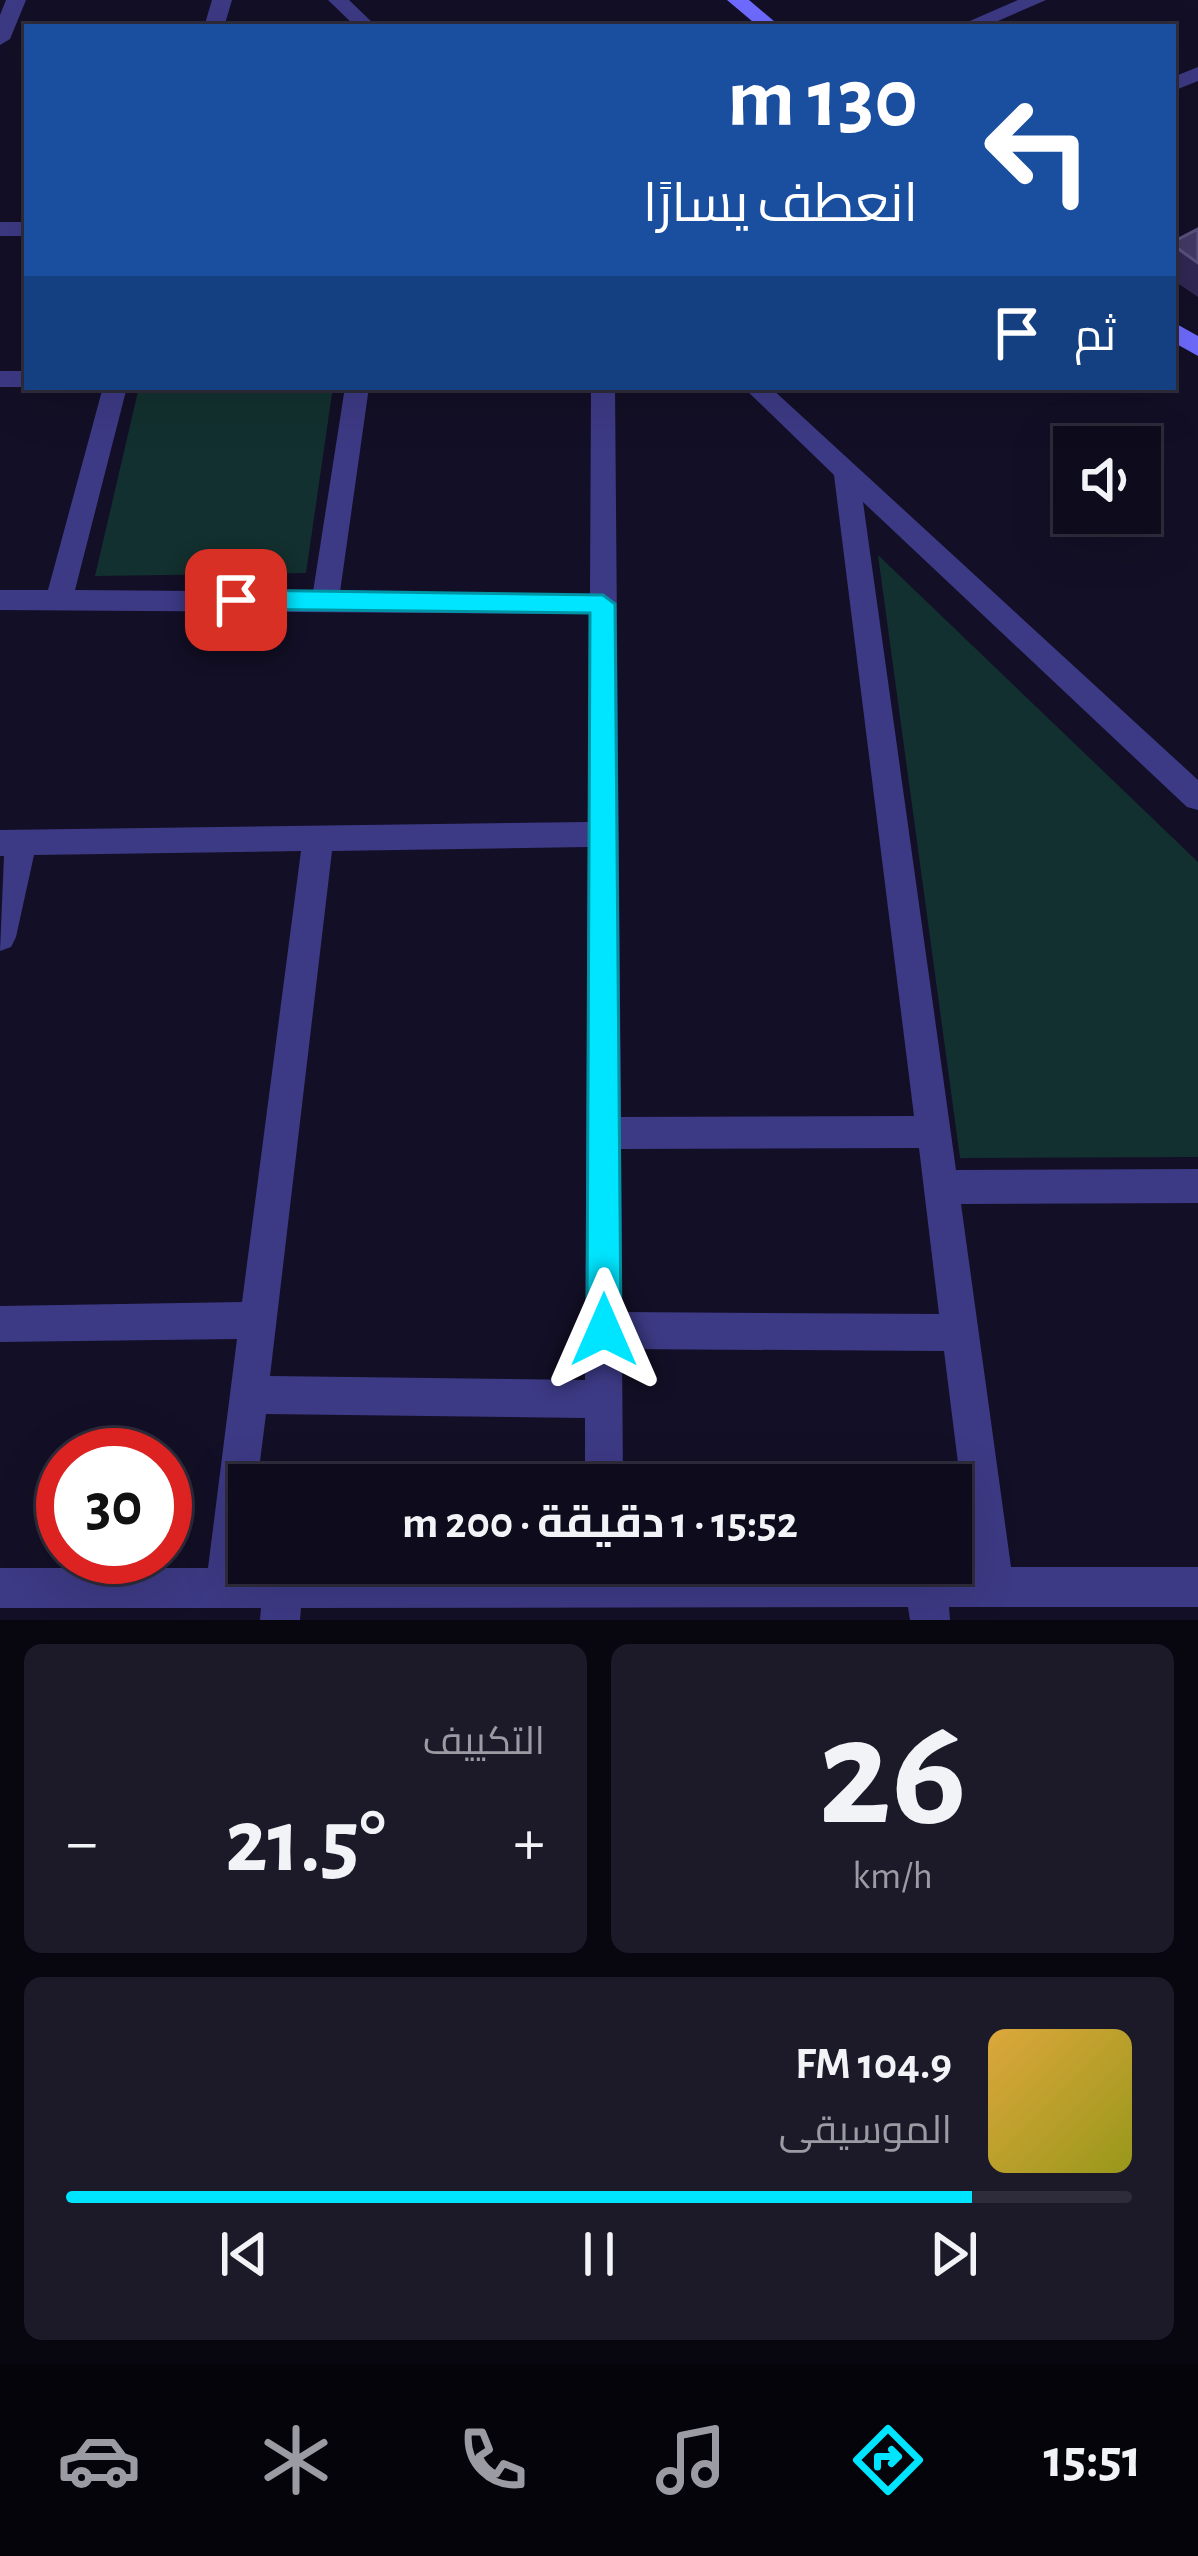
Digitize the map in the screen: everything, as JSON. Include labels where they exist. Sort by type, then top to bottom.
[{"type":"main road","points":[[737,0],[767,24]]},
{"type":"street","points":[[0,39],[16,0]]},
{"type":"street","points":[[338,0],[364,24]]},
{"type":"street","points":[[969,0],[993,16]]},
{"type":"street","points":[[973,24],[1036,0]]},
{"type":"street","points":[[59,600],[115,390]]},
{"type":"street","points":[[325,599],[357,390]]},
{"type":"street","points":[[603,390],[604,1464]]},
{"type":"street","points":[[758,390],[1198,798]]},
{"type":"street","points":[[846,471],[994,1588]]},
{"type":"street","points":[[0,600],[603,604]]},
{"type":"street","points":[[0,937],[11,843],[603,834]]},
{"type":"street","points":[[225,1588],[318,839]]},
{"type":"street","points":[[604,1133],[934,1132]]},
{"type":"street","points":[[941,1186],[1198,1186]]},
{"type":"street","points":[[0,1324],[258,1320]]},
{"type":"street","points":[[604,1330],[961,1333]]},
{"type":"street","points":[[248,1395],[604,1399]]},
{"type":"street","points":[[0,1588],[225,1588],[282,1604],[521,1584]]},
{"type":"street","points":[[688,1584],[928,1604],[994,1588],[1198,1587]]},
{"type":"green space","points":[[138,390],[333,390],[306,573],[95,576]]},
{"type":"green space","points":[[878,555],[1198,862],[1198,1157],[960,1158]]},
{"type":"building","points":[[1198,229],[1198,263],[1176,247],[1176,240]]},
{"type":"route","points":[[236,600],[603,604],[604,1330]]}]
